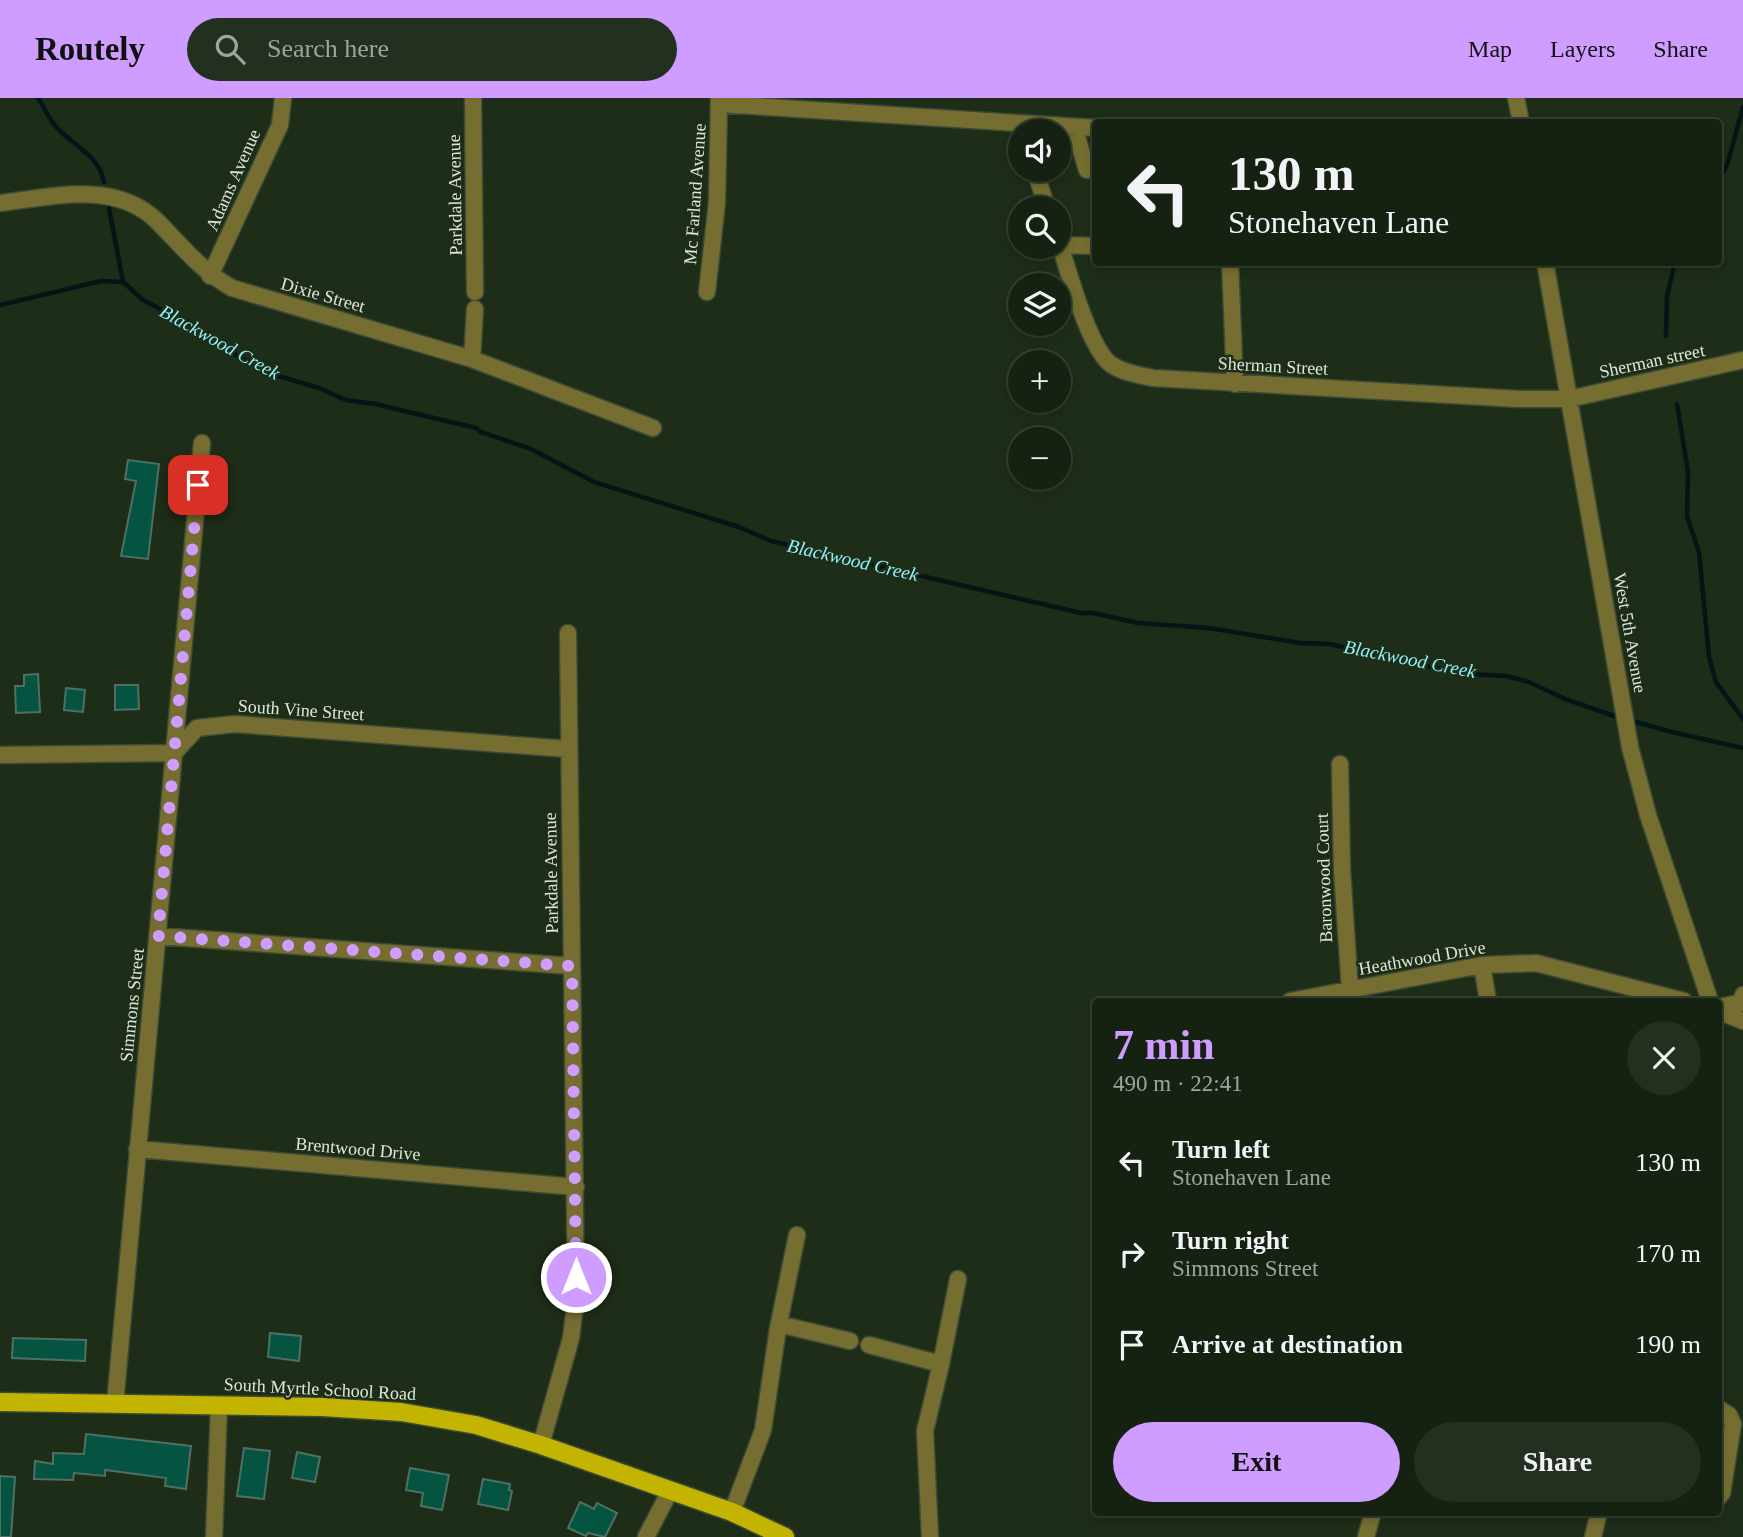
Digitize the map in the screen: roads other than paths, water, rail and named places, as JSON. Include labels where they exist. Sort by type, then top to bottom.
[{"type":"main road","name":"South Myrtle School Road","points":[[0,1402],[322,1407],[401,1412],[456,1421],[541,1445],[732,1512],[785,1537]]},
{"type":"street","name":"Adams Avenue","points":[[210,276],[280,125],[283,98]]},
{"type":"street","name":"Parkdale Avenue","points":[[473,98],[475,292]]},
{"type":"street","points":[[1516,98],[1520,119]]},
{"type":"street","points":[[720,101],[1008,127]]},
{"type":"street","name":"Mc Farland Avenue","points":[[707,292],[716,202],[720,101]]},
{"type":"street","points":[[1071,127],[1092,128]]},
{"type":"street","points":[[1074,127],[1087,170],[1092,168]]},
{"type":"street","name":"Dixie Street","points":[[0,203],[94,195],[120,198],[154,218],[210,276],[232,288],[472,359],[653,428]]},
{"type":"street","points":[[1071,244],[1092,246]]},
{"type":"street","name":"Sherman Street","points":[[1065,259],[1093,340],[1110,364],[1153,378],[1519,399],[1569,399]]},
{"type":"street","points":[[1230,266],[1236,384]]},
{"type":"street","name":"West 5th Avenue","points":[[1546,266],[1630,747],[1648,816],[1709,998]]},
{"type":"street","points":[[472,359],[475,309]]},
{"type":"street","name":"Sherman street","points":[[1569,399],[1743,360]]},
{"type":"street","name":"Simmons Street","points":[[115,1404],[202,443]]},
{"type":"street","name":"Parkdale Avenue","points":[[541,1445],[571,1338],[576,1299],[568,633]]},
{"type":"street","name":"South Vine Street","points":[[174,753],[197,728],[235,724],[568,749]]},
{"type":"street","points":[[0,755],[174,753]]},
{"type":"street","name":"Baronwood Court","points":[[1340,764],[1342,870],[1350,990]]},
{"type":"street","points":[[158,936],[572,966]]},
{"type":"street","name":"Heathwood Drive","points":[[1306,998],[1482,965],[1536,963],[1672,998]]},
{"type":"street","points":[[1482,965],[1488,998]]},
{"type":"street","points":[[1722,1008],[1741,1003],[1743,995]]},
{"type":"street","points":[[1722,1011],[1743,1021]]},
{"type":"street","name":"Brentwood Drive","points":[[137,1149],[576,1187]]},
{"type":"street","points":[[732,1512],[763,1430],[779,1324],[797,1235]]},
{"type":"street","points":[[930,1537],[925,1431],[958,1279]]},
{"type":"street","points":[[779,1324],[849,1341]]},
{"type":"street","points":[[869,1345],[941,1364]]},
{"type":"street","points":[[214,1537],[219,1406]]},
{"type":"street","points":[[1722,1411],[1729,1415],[1733,1424],[1722,1493]]},
{"type":"street","points":[[646,1537],[670,1491]]},
{"type":"street","points":[[1366,1537],[1373,1516]]},
{"type":"street","points":[[1593,1537],[1598,1516]]},
{"type":"waterway","points":[[38,98],[57,128],[98,166],[104,182]]},
{"type":"waterway","points":[[1722,175],[1743,107]]},
{"type":"waterway","points":[[109,208],[123,282]]},
{"type":"waterway","points":[[1666,336],[1667,296],[1674,266]]},
{"type":"waterway","name":"Blackwood Creek","points":[[0,305],[101,281],[123,282],[143,300],[202,331],[232,353],[275,375],[319,388],[346,400],[375,404],[476,428],[531,449],[594,482],[739,527],[771,541],[1081,613],[1138,623],[1209,628],[1300,643],[1330,644],[1358,651],[1370,650],[1414,664],[1471,674],[1506,676],[1529,682],[1565,699],[1620,718]]},
{"type":"waterway","points":[[1677,404],[1688,472],[1687,516],[1699,552],[1709,657],[1716,682],[1743,719]]},
{"type":"waterway","name":"Blackwood Creek","points":[[1629,720],[1743,748]]}]
